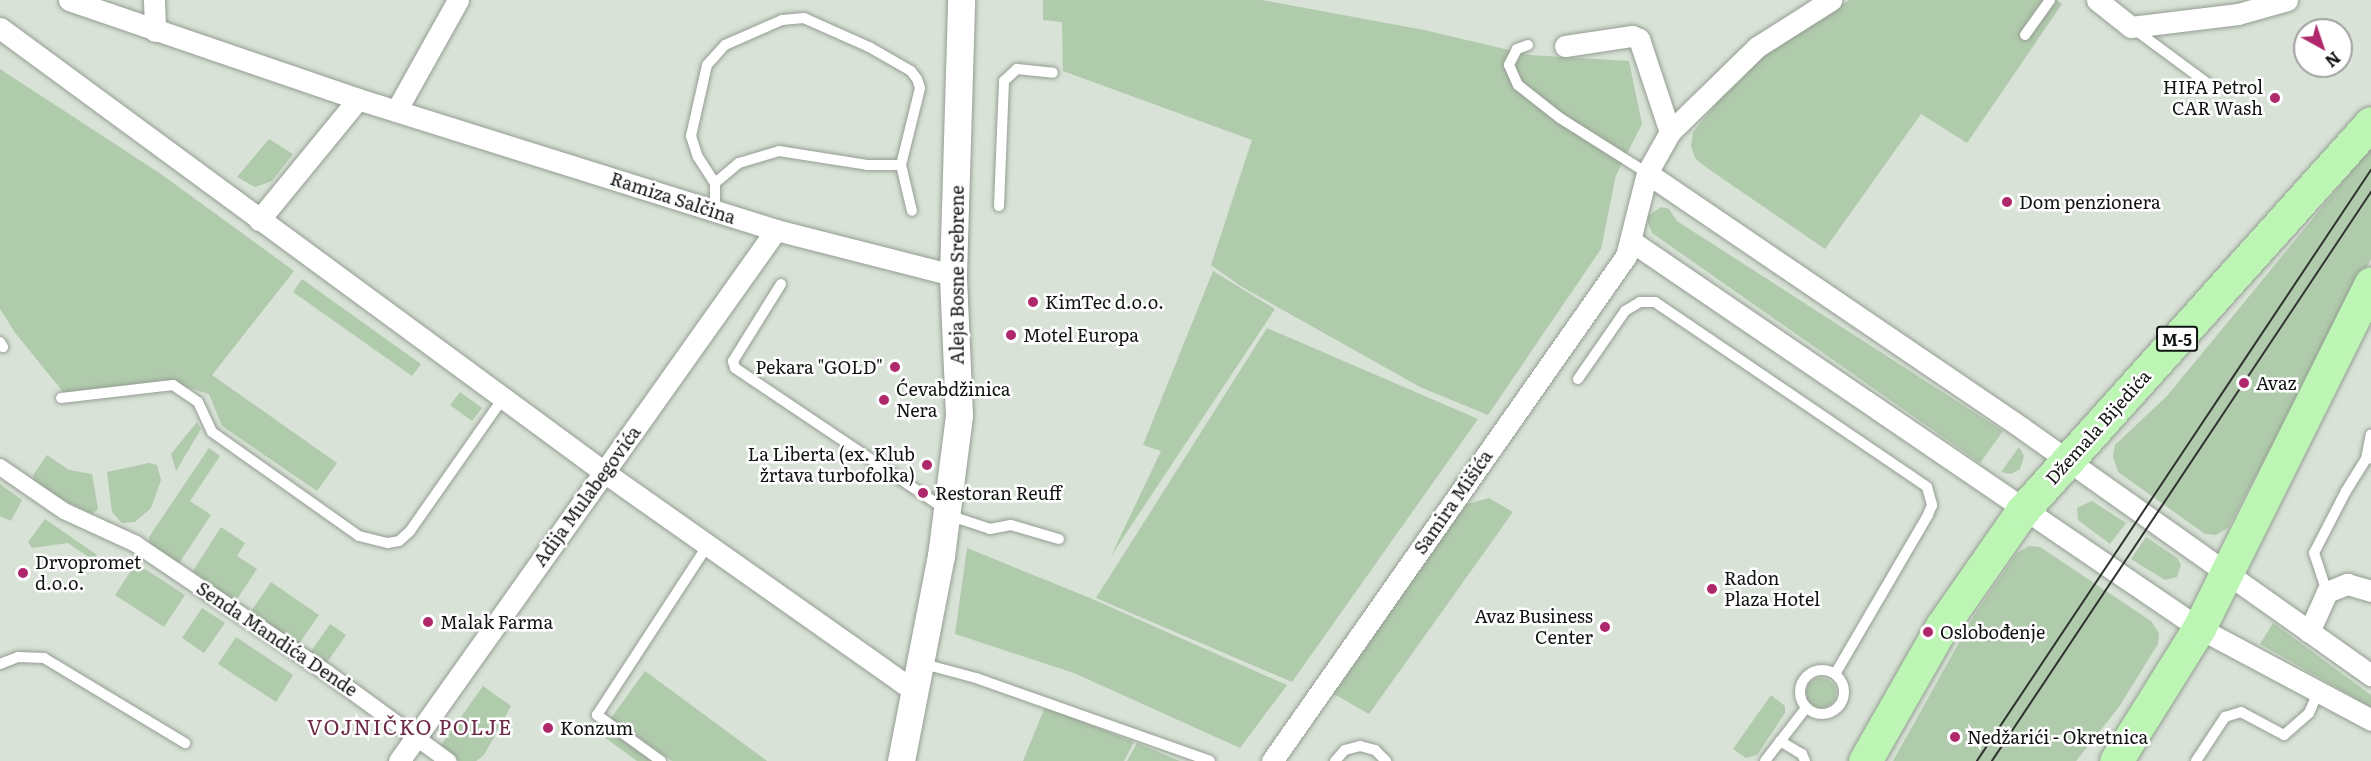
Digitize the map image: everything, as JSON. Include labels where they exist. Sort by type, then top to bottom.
[{"type":"main road","name":"Džemala Bijedića","points":[[1865,761],[1942,626],[2023,510],[2371,123]]},
{"type":"main road","points":[[2115,761],[2199,628],[2371,283]]},
{"type":"street","name":"Ramiza Salčina","points":[[69,0],[90,4],[155,31],[358,99],[776,230],[953,275]]},
{"type":"street","points":[[154,0],[155,31]]},
{"type":"street","points":[[396,111],[458,0]]},
{"type":"street","name":"Aleja Bosne Srebrene","points":[[901,761],[948,512],[959,415],[953,275],[961,0]]},
{"type":"street","name":"Samira Mišića","points":[[1272,761],[1626,256],[1647,173],[1670,132],[1757,46],[1831,0]]},
{"type":"street","points":[[2097,0],[2131,27],[2238,14],[2287,0]]},
{"type":"street","points":[[0,28],[604,472],[914,691]]},
{"type":"street","points":[[1564,46],[1632,36],[1639,39],[1670,132]]},
{"type":"street","points":[[259,220],[358,99]]},
{"type":"street","points":[[1647,173],[2067,460],[2371,675]]},
{"type":"street","name":"Adija Mulabegovića","points":[[399,761],[776,230]]},
{"type":"street","points":[[1631,241],[2199,628],[2371,720]]},
{"type":"street","name":"Senda Mandića Dende","points":[[0,467],[64,511],[136,543],[448,761]]},
{"type":"street","points":[[2309,632],[2327,592],[2347,584],[2371,591]]},
{"type":"lane","points":[[2025,35],[2050,0]]},
{"type":"lane","points":[[715,211],[715,183],[698,156],[691,136],[707,65],[726,45],[783,20],[804,18],[869,46],[911,70],[920,87],[901,165],[912,212]]},
{"type":"lane","points":[[2131,27],[2211,86]]},
{"type":"lane","points":[[1528,45],[1517,49],[1509,64],[1518,85],[1542,106],[1647,173]]},
{"type":"lane","points":[[999,206],[1004,81],[1017,69],[1053,73]]},
{"type":"lane","points":[[715,183],[739,163],[779,151],[867,165],[901,165]]},
{"type":"lane","points":[[781,284],[733,365],[948,512],[990,529],[1011,525],[1059,539]]},
{"type":"lane","points":[[1578,379],[1625,311],[1640,302],[1655,302],[1927,487],[1932,505],[1928,515],[1835,674]]},
{"type":"lane","points":[[61,398],[173,385],[198,402],[212,432],[359,536],[388,543],[399,541],[410,531],[503,398]]},
{"type":"lane","points":[[2327,592],[2314,553],[2369,458],[2371,434]]},
{"type":"lane","points":[[661,761],[597,715],[708,545]]},
{"type":"lane","points":[[0,664],[18,657],[44,658],[185,743]]},
{"type":"lane","points":[[920,663],[976,678],[1210,761]]},
{"type":"lane","points":[[1817,670],[1835,674],[1844,691],[1837,709],[1825,715],[1806,708],[1799,692],[1806,675],[1817,670]]},
{"type":"lane","points":[[2196,761],[2225,717],[2241,712],[2284,735],[2309,713],[2318,693]]},
{"type":"lane","points":[[1765,761],[1806,708]]},
{"type":"lane","points":[[1780,741],[1802,754],[1805,761]]},
{"type":"lane","points":[[1335,761],[1345,750],[1360,746],[1375,750],[1386,761]]},
{"type":"green space","points":[[1043,0],[1262,0],[1424,30],[1530,55],[1629,61],[1642,124],[1616,175],[1601,249],[1488,415],[1420,387],[1242,287],[1211,265],[1252,140],[1063,71],[1062,22],[1043,20]]},
{"type":"green space","points":[[1849,0],[2056,0],[2062,4],[1967,143],[1921,114],[1825,249],[1707,168],[1695,158],[1691,146],[1693,132],[1729,88],[1771,49]]},
{"type":"green space","points":[[0,69],[161,174],[294,271],[212,375],[337,463],[317,491],[222,426],[209,394],[164,380],[64,393],[16,334],[0,309]]},
{"type":"green space","points":[[269,139],[293,154],[272,181],[255,187],[237,177]]},
{"type":"green space","points":[[2371,148],[2371,259],[2228,528],[2216,535],[2205,534],[2118,472],[2113,456],[2115,445],[2167,396]]},
{"type":"green space","points":[[1661,207],[1669,209],[1677,221],[2003,431],[1980,463],[1652,233],[1646,217]]},
{"type":"green space","points":[[1213,271],[1275,309],[1111,556],[1161,451],[1143,445]]},
{"type":"green space","points":[[302,279],[421,364],[412,376],[293,292]]},
{"type":"green space","points":[[1267,328],[1478,419],[1292,682],[1096,598]]},
{"type":"green space","points":[[460,392],[482,408],[472,421],[450,405]]},
{"type":"green space","points":[[197,422],[201,429],[176,471],[171,454]]},
{"type":"green space","points":[[2019,447],[2024,456],[2020,469],[2011,474],[2001,472]]},
{"type":"green space","points":[[209,448],[220,456],[190,501],[211,515],[178,565],[150,546],[149,537]]},
{"type":"green space","points":[[47,455],[69,470],[92,474],[98,509],[92,514],[33,485],[33,475]]},
{"type":"green space","points":[[149,463],[157,465],[161,480],[151,508],[135,522],[122,523],[112,512],[107,472]]},
{"type":"green space","points":[[0,484],[22,500],[11,521],[0,516]]},
{"type":"green space","points":[[1489,498],[1513,512],[1369,714],[1334,694],[1464,505]]},
{"type":"green space","points":[[2092,501],[2126,523],[2110,544],[2078,520],[2077,508]]},
{"type":"green space","points":[[45,519],[97,555],[93,560],[68,543],[32,548],[28,542]]},
{"type":"green space","points":[[221,527],[245,543],[237,556],[257,569],[235,602],[191,574]]},
{"type":"green space","points":[[2146,537],[2177,558],[2181,565],[2177,577],[2165,580],[2131,559]]},
{"type":"green space","points":[[2029,546],[2040,547],[2151,621],[2159,633],[2158,644],[2119,707],[2076,761],[1893,761],[1975,614],[2017,553]]},
{"type":"green space","points":[[967,548],[1090,598],[1287,685],[1240,748],[1074,673],[955,634]]},
{"type":"green space","points":[[136,563],[185,595],[164,627],[115,595]]},
{"type":"green space","points":[[271,582],[319,615],[298,645],[250,613]]},
{"type":"green space","points":[[202,608],[225,623],[204,653],[182,638]]},
{"type":"green space","points":[[2273,623],[2371,695],[2371,707],[2260,644]]},
{"type":"green space","points":[[330,624],[346,635],[326,664],[310,653]]},
{"type":"green space","points":[[236,637],[293,675],[276,702],[218,664]]},
{"type":"green space","points":[[645,671],[767,761],[672,761],[611,718]]},
{"type":"green space","points":[[1821,678],[1832,682],[1836,693],[1832,704],[1821,708],[1810,704],[1806,693],[1810,682]]},
{"type":"green space","points":[[483,686],[511,706],[484,755],[476,761],[459,761],[439,748]]},
{"type":"green space","points":[[1771,695],[1785,706],[1785,713],[1757,755],[1746,758],[1733,749]]},
{"type":"green space","points":[[1045,707],[1134,742],[1124,761],[1023,761]]},
{"type":"green space","points":[[598,720],[652,761],[637,761],[592,728]]},
{"type":"green space","points":[[1137,743],[1180,761],[1127,761]]},
{"type":"tram line","points":[[1977,761],[2371,170]]},
{"type":"tram line","points":[[1992,761],[2371,192]]},
{"type":"place","name":"HIFA Petrol CAR Wash","points":[[2275,98]]},
{"type":"place","name":"Dom penzionera","points":[[2007,202]]},
{"type":"place","name":"KimTec d.o.o.","points":[[1033,302]]},
{"type":"place","name":"Motel Europa","points":[[1011,335]]},
{"type":"place","name":"Pekara \"GOLD\"","points":[[895,367]]},
{"type":"place","name":"Avaz","points":[[2244,383]]},
{"type":"place","name":"Ćevabdžinica Nera","points":[[884,400]]},
{"type":"place","name":"La Liberta (ex. Klub žrtava turbofolka)","points":[[927,465]]},
{"type":"place","name":"Restoran Reuff","points":[[923,493]]},
{"type":"place","name":"Drvopromet d.o.o.","points":[[23,573]]},
{"type":"place","name":"Radon Plaza Hotel","points":[[1712,589]]},
{"type":"place","name":"Malak Farma","points":[[428,622]]},
{"type":"place","name":"Avaz Business Center","points":[[1605,627]]},
{"type":"place","name":"Oslobođenje","points":[[1928,632]]},
{"type":"place","name":"Konzum","points":[[548,728]]},
{"type":"place","name":"Nedžarići - Okretnica","points":[[1955,737]]},
{"type":"district","name":"VOJNIČKO POLJE","points":[[410,726]]}]
